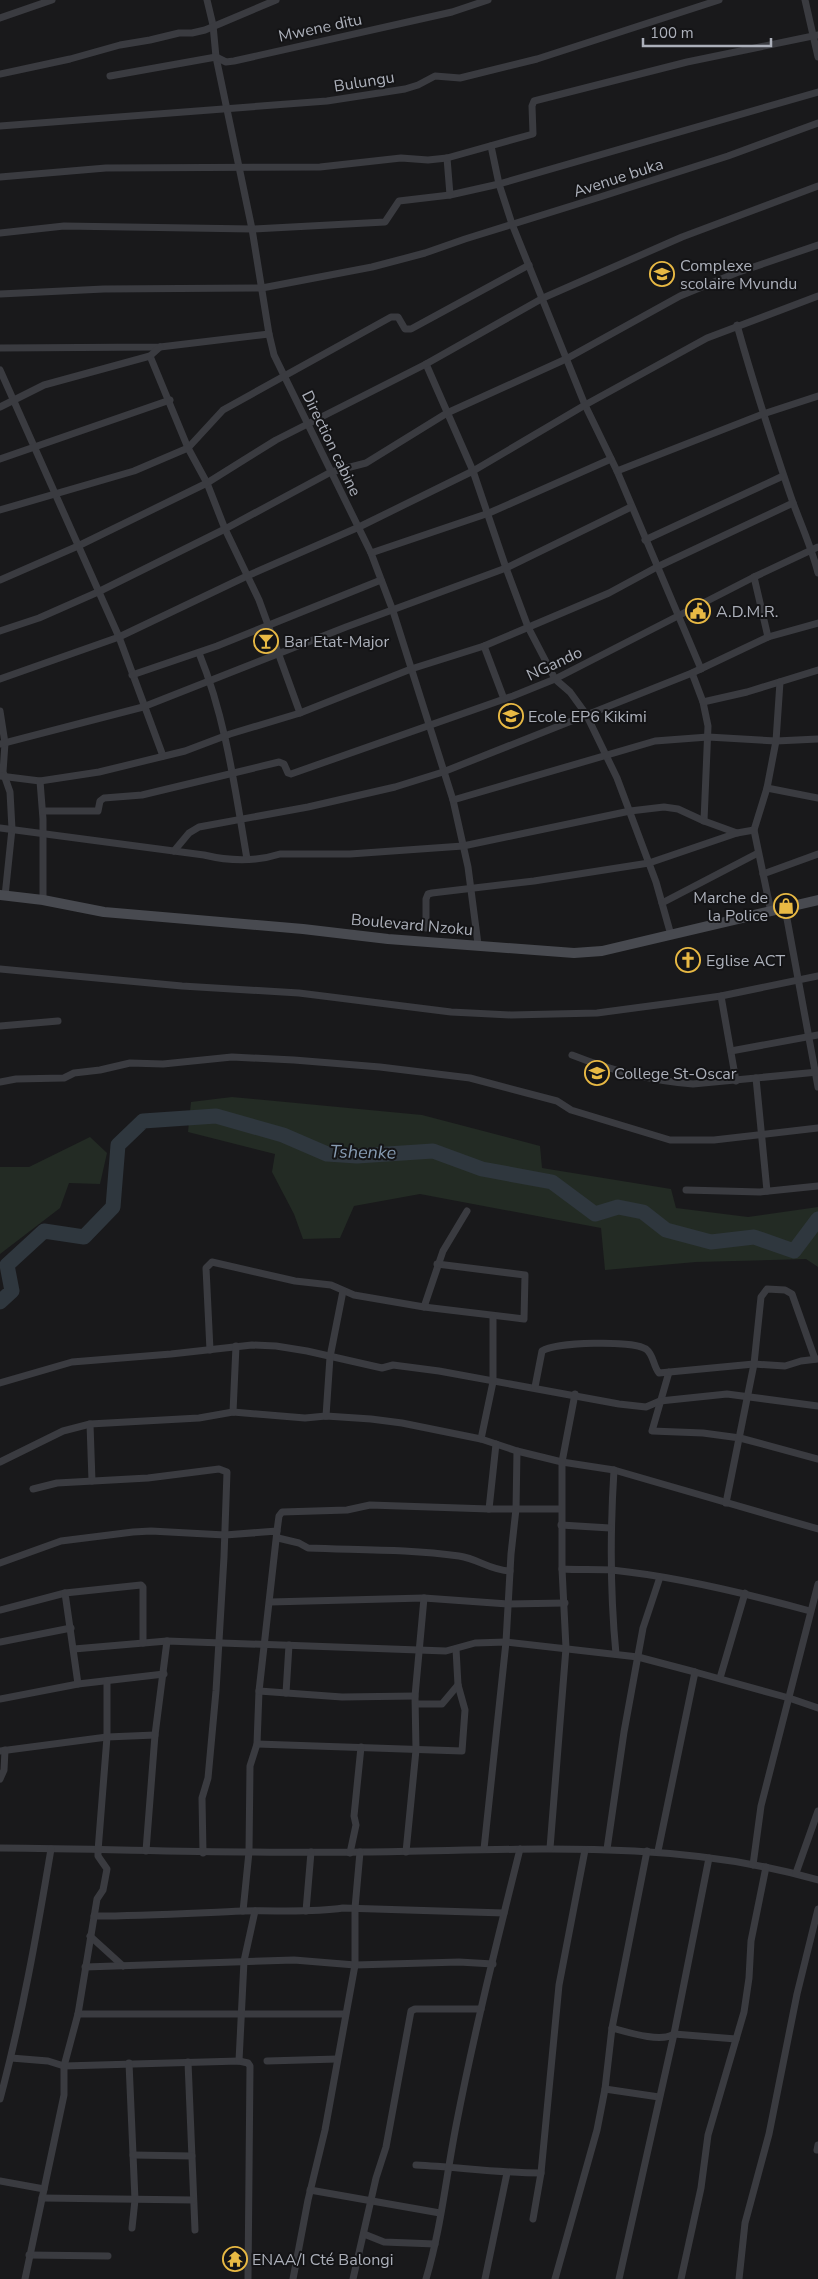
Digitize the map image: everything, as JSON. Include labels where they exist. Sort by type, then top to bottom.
[{"type":"street","points":[[0,18],[52,0]]},
{"type":"street","name":"Direction cabine","points":[[207,0],[213,25],[216,57],[252,229],[274,355],[330,472],[359,527],[393,611],[453,800],[468,867],[478,944]]},
{"type":"street","points":[[0,74],[70,59],[120,44],[150,40],[179,33],[192,33],[276,0]]},
{"type":"street","name":"Mwene ditu","points":[[110,76],[216,57],[226,62],[234,61],[452,12],[488,0]]},
{"type":"street","name":"Bulungu","points":[[0,126],[327,101],[410,88],[435,76],[460,78],[480,75],[537,59],[719,0]]},
{"type":"street","points":[[805,0],[816,36],[818,56]]},
{"type":"street","points":[[0,176],[106,168],[320,167],[401,158],[421,160],[447,158],[533,134],[532,106],[534,101],[687,62],[816,36]]},
{"type":"street","points":[[0,233],[64,226],[252,229],[385,222],[399,201],[450,195],[499,184],[818,92]]},
{"type":"street","name":"Avenue buka","points":[[0,294],[104,289],[262,288],[372,267],[425,253],[728,156],[818,123]]},
{"type":"street","points":[[491,146],[499,184],[512,224],[585,405],[617,471],[701,669]]},
{"type":"street","points":[[447,158],[450,195]]},
{"type":"street","points":[[0,580],[78,546],[207,484],[276,440],[426,364],[543,298],[682,237],[818,186]]},
{"type":"street","points":[[0,632],[40,618],[98,592],[225,529],[330,472],[366,464],[447,413],[566,358],[680,296],[736,273],[818,245]]},
{"type":"street","points":[[0,510],[56,495],[141,468],[188,448],[223,410],[391,317],[398,317],[406,328],[411,329],[529,265]]},
{"type":"street","points":[[0,679],[119,637],[247,576],[359,527],[473,471],[585,405],[706,338],[736,325],[818,296]]},
{"type":"street","points":[[736,325],[793,503],[815,548],[818,573]]},
{"type":"street","points":[[0,348],[160,347],[269,334]]},
{"type":"street","points":[[0,407],[14,402],[44,384],[150,356],[160,347]]},
{"type":"street","points":[[150,356],[170,400],[188,448],[207,484],[225,529],[269,625],[300,714]]},
{"type":"street","points":[[426,364],[473,471],[528,627],[555,679],[570,692],[586,714],[607,755],[650,863],[670,935]]},
{"type":"street","points":[[0,370],[2,381],[14,402],[119,637],[162,756]]},
{"type":"street","points":[[617,471],[763,414],[818,396]]},
{"type":"street","points":[[0,459],[170,400]]},
{"type":"street","points":[[371,553],[489,513],[611,460]]},
{"type":"street","points":[[646,540],[784,476]]},
{"type":"street","points":[[2,776],[40,781],[99,772],[191,749],[225,736],[300,714],[411,669],[484,646],[609,593],[657,567],[793,503]]},
{"type":"street","points":[[3,744],[143,707],[279,653],[506,568],[631,507]]},
{"type":"street","name":"NGando","points":[[232,773],[279,762],[284,764],[289,774],[504,700],[555,679],[678,615],[815,548]]},
{"type":"street","points":[[754,577],[768,637]]},
{"type":"street","points":[[132,675],[199,652],[381,580]]},
{"type":"street","points":[[174,851],[196,828],[308,807],[395,787],[443,772],[692,673],[768,637],[818,623]]},
{"type":"street","points":[[484,646],[504,700]]},
{"type":"street","points":[[199,652],[210,680],[225,736],[247,859]]},
{"type":"street","points":[[703,702],[818,670]]},
{"type":"street","points":[[692,673],[703,702],[708,737],[704,821]]},
{"type":"street","points":[[771,912],[754,830],[776,742],[780,682]]},
{"type":"street","points":[[0,711],[3,744],[2,776],[10,792],[12,829],[3,895]]},
{"type":"street","points":[[453,800],[655,742],[708,737],[776,742],[818,739]]},
{"type":"street","points":[[43,811],[98,811],[100,801],[104,798],[142,794],[232,773]]},
{"type":"street","points":[[40,781],[44,834],[43,900]]},
{"type":"street","points":[[766,788],[818,798]]},
{"type":"street","points":[[0,828],[174,851],[228,861],[270,857],[280,854],[350,854],[463,846],[630,811],[672,807],[737,833]]},
{"type":"street","points":[[426,928],[426,899],[428,894],[534,881],[650,863],[737,833],[754,830]]},
{"type":"street","points":[[662,902],[758,853]]},
{"type":"street","points":[[763,874],[818,854]]},
{"type":"street","name":"Boulevard Nzoku","points":[[3,895],[43,900],[104,912],[303,929],[388,939],[588,953],[818,900]]},
{"type":"street","points":[[784,908],[808,1037],[817,1072],[818,1087]]},
{"type":"street","points":[[0,969],[189,986],[299,993],[480,1014],[597,1013],[721,996],[818,976]]},
{"type":"street","points":[[721,996],[736,1081]]},
{"type":"street","points":[[0,1026],[58,1021]]},
{"type":"street","points":[[730,1052],[818,1035]]},
{"type":"street","points":[[572,1055],[600,1066],[672,1083],[699,1084],[817,1072]]},
{"type":"street","points":[[0,1082],[16,1079],[64,1078],[74,1073],[100,1070],[130,1063],[163,1064],[236,1057],[294,1060],[380,1067],[470,1078],[556,1101],[571,1110],[668,1140],[714,1140],[818,1128]]},
{"type":"street","points":[[756,1078],[767,1191]]},
{"type":"street","points":[[686,1190],[749,1192],[818,1186]]},
{"type":"street","points":[[424,1307],[437,1264],[448,1240],[467,1212]]},
{"type":"street","points":[[210,1350],[206,1268],[209,1263],[301,1282],[331,1285],[343,1292],[424,1307],[493,1317],[524,1319],[525,1275],[437,1264]]},
{"type":"street","points":[[535,1387],[542,1351],[551,1347],[568,1345],[621,1343],[638,1346],[650,1354],[658,1371],[669,1372],[754,1364],[785,1366],[816,1359],[792,1294],[789,1291],[772,1288],[768,1289],[761,1297],[754,1364],[726,1503]]},
{"type":"street","points":[[326,1416],[330,1357],[343,1292]]},
{"type":"street","points":[[481,1439],[493,1382],[493,1317]]},
{"type":"street","points":[[232,1412],[236,1346]]},
{"type":"street","points":[[0,1383],[72,1362],[236,1346],[276,1346],[382,1368],[393,1365],[439,1371],[493,1382],[575,1394],[619,1404],[646,1407],[660,1400],[708,1395],[748,1396],[818,1406]]},
{"type":"street","points":[[669,1372],[651,1429],[652,1431],[704,1433],[740,1438],[818,1459]]},
{"type":"street","points":[[550,1848],[566,1648],[561,1525],[562,1462],[575,1394]]},
{"type":"street","points":[[0,1462],[63,1431],[90,1424],[199,1418],[232,1412],[305,1418],[326,1416],[402,1423],[481,1439],[517,1452],[562,1462],[614,1470],[818,1529]]},
{"type":"street","points":[[90,1424],[92,1481]]},
{"type":"street","points":[[489,1509],[496,1444]]},
{"type":"street","points":[[484,1848],[506,1642],[516,1509],[517,1452]]},
{"type":"street","points":[[614,1470],[610,1528],[610,1570],[616,1654]]},
{"type":"street","points":[[32,1489],[57,1483],[224,1471],[228,1476],[219,1644],[208,1778],[202,1798],[203,1853]]},
{"type":"street","points":[[243,1911],[249,1852],[250,1766],[257,1744],[258,1691],[279,1516],[282,1512],[347,1510],[370,1504],[489,1509],[561,1509]]},
{"type":"street","points":[[561,1525],[610,1528]]},
{"type":"street","points":[[0,1563],[61,1541],[145,1531],[278,1534],[308,1548],[431,1552],[463,1556],[477,1560],[494,1570],[510,1571]]},
{"type":"street","points":[[562,1569],[610,1570],[745,1593],[810,1614],[818,1621]]},
{"type":"street","points":[[606,1849],[638,1657],[647,1614],[660,1577]]},
{"type":"street","points":[[754,1865],[761,1806],[818,1584]]},
{"type":"street","points":[[0,1610],[65,1593],[141,1585],[143,1587],[143,1643]]},
{"type":"street","points":[[65,1593],[78,1684]]},
{"type":"street","points":[[720,1678],[745,1593]]},
{"type":"street","points":[[270,1602],[424,1598],[508,1604],[564,1603]]},
{"type":"street","points":[[406,1852],[416,1750],[416,1700],[424,1598]]},
{"type":"street","points":[[0,1642],[71,1628]]},
{"type":"street","points":[[146,1851],[155,1735],[167,1641]]},
{"type":"street","points":[[74,1650],[167,1641],[446,1652],[475,1643],[506,1642],[638,1657],[720,1678],[818,1708]]},
{"type":"street","points":[[286,1693],[289,1645]]},
{"type":"street","points":[[257,1744],[461,1752],[464,1750],[466,1710],[458,1685],[456,1649]]},
{"type":"street","points":[[658,1851],[695,1672]]},
{"type":"street","points":[[0,1699],[78,1684],[164,1674]]},
{"type":"street","points":[[25,2279],[64,2095],[64,2066],[78,2014],[97,1899],[103,1890],[106,1869],[98,1856],[98,1851],[107,1738],[107,1681]]},
{"type":"street","points":[[258,1691],[416,1700],[442,1704],[458,1685]]},
{"type":"street","points":[[0,1779],[4,1770],[2,1751],[107,1738],[155,1735]]},
{"type":"street","points":[[350,1852],[356,1825],[354,1816],[361,1747]]},
{"type":"street","points":[[796,1873],[818,1811]]},
{"type":"street","points":[[0,1848],[203,1853],[406,1852],[484,1848],[658,1851],[766,1867],[818,1880]]},
{"type":"street","points":[[0,2099],[11,2058],[35,1946],[50,1849]]},
{"type":"street","points":[[426,2279],[451,2167],[456,2128],[481,2009],[520,1849]]},
{"type":"street","points":[[533,2219],[541,2173],[559,1985],[585,1850]]},
{"type":"street","points":[[555,2279],[588,2164],[605,2089],[612,2028],[647,1851]]},
{"type":"street","points":[[306,1911],[311,1852]]},
{"type":"street","points":[[292,2277],[325,2130],[344,2014],[355,1965],[356,1898],[360,1852]]},
{"type":"street","points":[[619,2279],[674,2034],[709,1858]]},
{"type":"street","points":[[681,2279],[701,2188],[708,2135],[744,2012],[749,1978],[751,1941],[766,1867]]},
{"type":"street","points":[[343,1908],[356,1898]]},
{"type":"street","points":[[94,1916],[154,1916],[343,1908],[504,1913]]},
{"type":"street","points":[[739,2279],[745,2223],[768,2134],[797,1994],[818,1909]]},
{"type":"street","points":[[239,2061],[244,1961],[254,1911]]},
{"type":"street","points":[[90,1936],[123,1966]]},
{"type":"street","points":[[85,1967],[294,1960],[355,1965],[459,1962],[493,1964]]},
{"type":"street","points":[[353,2279],[376,2178],[388,2137],[411,2011],[415,2009],[481,2009]]},
{"type":"street","points":[[78,2014],[344,2014]]},
{"type":"street","points":[[612,2028],[635,2035],[654,2037],[668,2037],[674,2034],[736,2039]]},
{"type":"street","points":[[11,2058],[48,2061],[64,2066],[239,2061],[245,2062],[250,2066],[248,2279]]},
{"type":"street","points":[[267,2062],[336,2059]]},
{"type":"street","points":[[188,2062],[194,2230]]},
{"type":"street","points":[[129,2063],[135,2200],[132,2228]]},
{"type":"street","points":[[605,2089],[659,2097]]},
{"type":"street","points":[[133,2155],[192,2156]]},
{"type":"street","points":[[416,2165],[507,2173],[541,2173]]},
{"type":"street","points":[[485,2279],[507,2173]]},
{"type":"street","points":[[0,2181],[44,2189]]},
{"type":"street","points":[[310,2190],[440,2213]]},
{"type":"street","points":[[42,2198],[193,2200]]},
{"type":"street","points":[[364,2234],[384,2242],[434,2244]]},
{"type":"street","points":[[29,2255],[108,2256]]},
{"type":"shaded area","points":[[232,1097],[422,1115],[540,1146],[542,1168],[671,1189],[676,1208],[748,1217],[818,1207],[818,1267],[806,1259],[696,1262],[605,1270],[601,1228],[420,1194],[354,1206],[340,1238],[303,1239],[294,1214],[272,1172],[275,1154],[188,1132],[191,1102]]},
{"type":"shaded area","points":[[90,1137],[107,1153],[100,1184],[69,1183],[60,1208],[0,1254],[0,1167],[29,1167]]},
{"type":"waterway","name":"Tshenke","points":[[0,1302],[12,1291],[7,1265],[44,1231],[84,1237],[113,1207],[118,1145],[143,1121],[216,1116],[283,1135],[327,1154],[357,1156],[433,1151],[482,1169],[552,1182],[595,1214],[618,1207],[643,1212],[666,1230],[711,1242],[754,1237],[794,1251],[818,1219]]},
{"type":"place","name":"Complexe scolaire Mvundu","points":[[662,274]]},
{"type":"place","name":"A.D.M.R.","points":[[698,611]]},
{"type":"place","name":"Bar Etat-Major","points":[[266,641]]},
{"type":"place","name":"Ecole EP6 Kikimi","points":[[511,716]]},
{"type":"place","name":"Marche de la Police","points":[[786,906]]},
{"type":"place","name":"Eglise ACT","points":[[688,960]]},
{"type":"place","name":"College St-Oscar","points":[[597,1073]]},
{"type":"place","name":"ENAA/I Cté Balongi","points":[[235,2259]]}]
